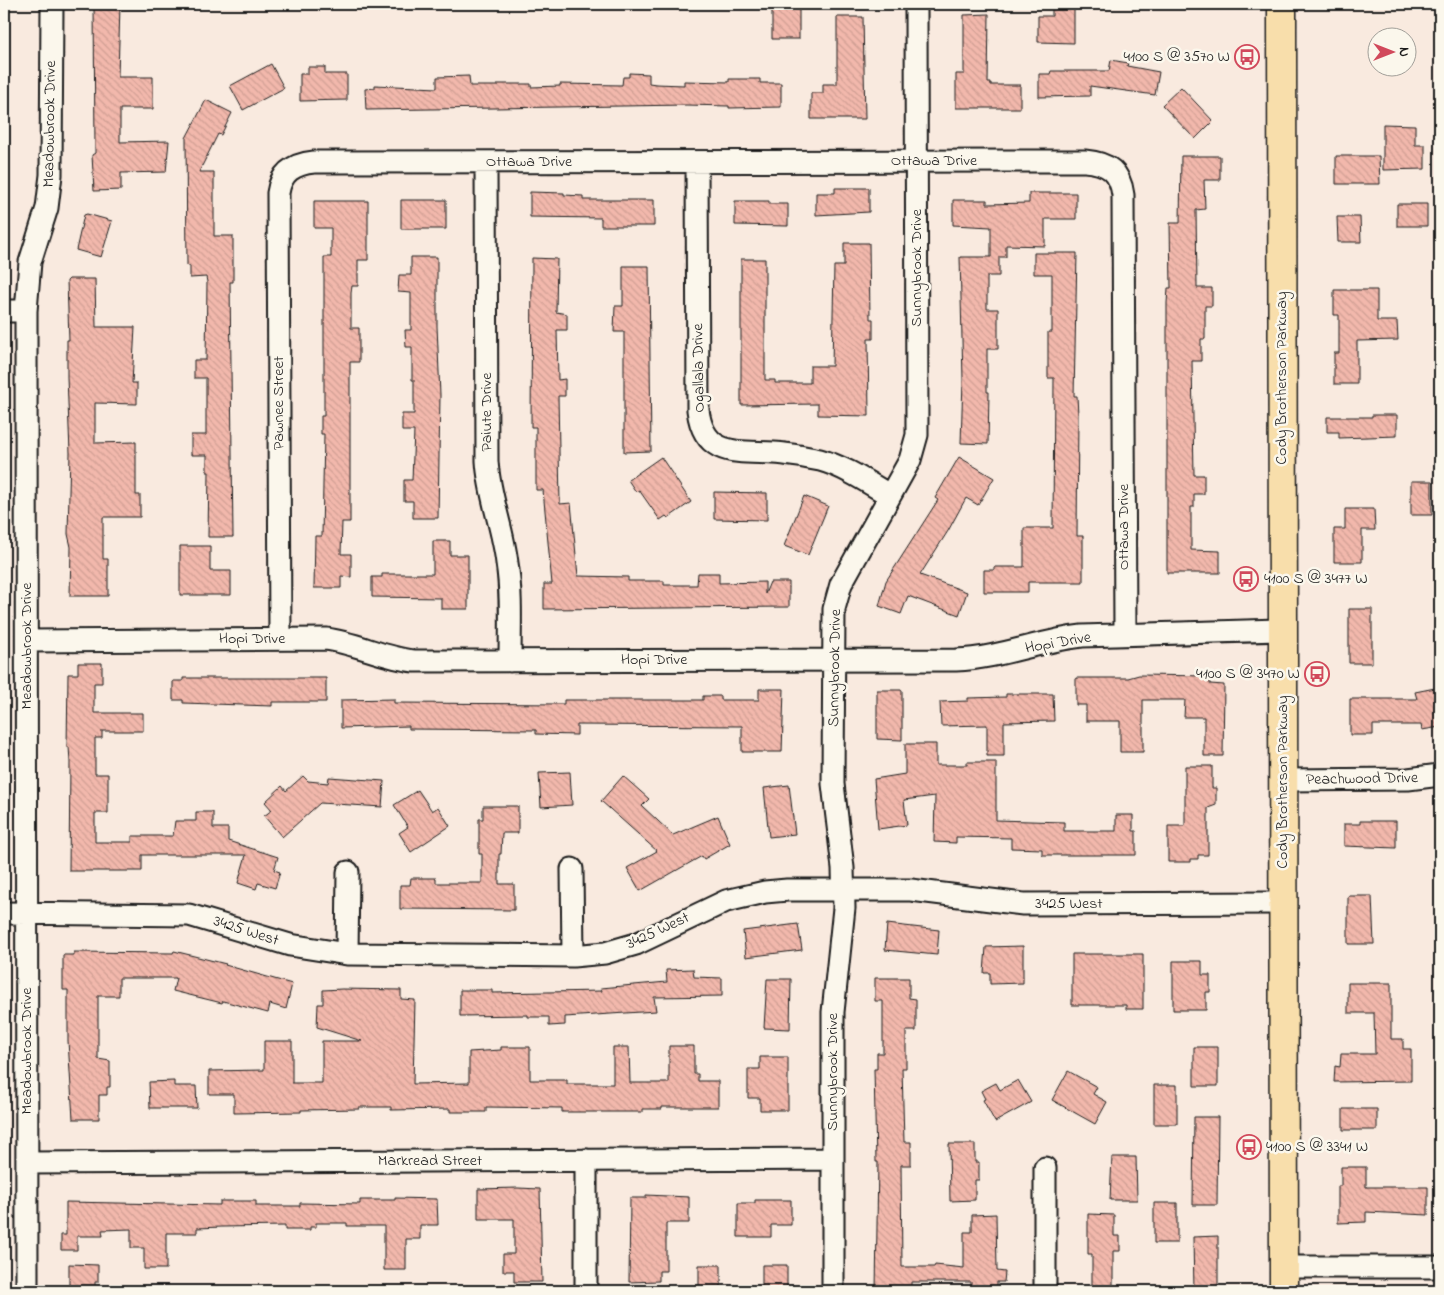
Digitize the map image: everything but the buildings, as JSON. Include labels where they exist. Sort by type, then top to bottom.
[{"type":"main road","name":"Cody Brotherson Parkway","points":[[1282,4],[1284,1279]]},
{"type":"street","name":"Meadowbrook Drive","points":[[27,1291],[26,311],[30,262],[46,208],[51,176],[52,4]]},
{"type":"street","name":"Sunnybrook Drive","points":[[833,1291],[833,1012],[842,937],[844,889],[834,784],[834,610],[838,591],[889,495],[910,460],[917,435],[916,4]]},
{"type":"street","name":"Ottawa Drive","points":[[289,170],[297,165],[314,162],[1095,162],[1105,164],[1118,177],[1123,195],[1125,634]]},
{"type":"street","name":"Paiute Drive","points":[[486,162],[488,479],[503,543],[509,580],[510,660]]},
{"type":"street","name":"Ogallala Drive","points":[[697,162],[698,410],[704,430],[716,445],[732,452],[790,454],[823,461],[853,473],[889,495]]},
{"type":"street","name":"Pawnee Street","points":[[280,639],[278,193],[283,176],[289,170]]},
{"type":"street","points":[[4,311],[26,311]]},
{"type":"street","name":"Hopi Drive","points":[[26,641],[280,639],[337,641],[403,660],[972,659],[1000,655],[1066,638],[1125,634],[1282,630]]},
{"type":"street","name":"Peachwood Drive","points":[[1284,780],[1408,779],[1440,775]]},
{"type":"street","points":[[572,869],[574,956]]},
{"type":"street","points":[[347,954],[348,872]]},
{"type":"street","name":"3425 West","points":[[4,913],[189,915],[290,945],[347,954],[574,956],[605,952],[636,944],[652,938],[710,907],[747,895],[787,890],[911,890],[1023,904],[1284,903]]},
{"type":"street","name":"Markread Street","points":[[27,1163],[833,1159]]},
{"type":"street","points":[[586,1160],[586,1291]]},
{"type":"street","points":[[1045,1168],[1046,1291]]},
{"type":"street","points":[[1284,1279],[1440,1267]]},
{"type":"place","name":"4100 S @ 3570 W","points":[[1247,57]]},
{"type":"place","name":"4100 S @ 3477 W","points":[[1246,579]]},
{"type":"place","name":"4100 S @ 3470 W","points":[[1317,674]]},
{"type":"place","name":"4100 S @ 3341 W","points":[[1249,1147]]}]
